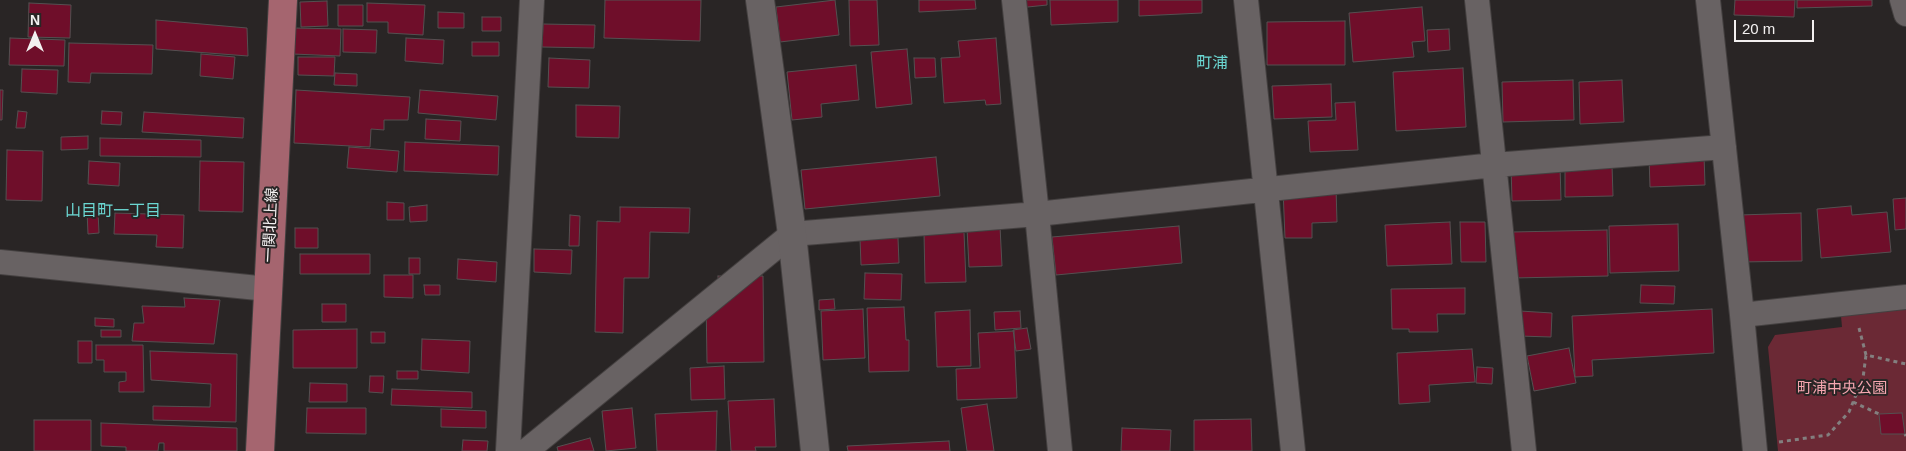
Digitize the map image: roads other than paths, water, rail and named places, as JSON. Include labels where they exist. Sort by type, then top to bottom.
[{"type":"main road","name":"一関北上線","points":[[260,451],[283,0]]},
{"type":"street","points":[[508,451],[532,0]]},
{"type":"street","points":[[760,0],[792,234],[815,451]]},
{"type":"street","points":[[1014,0],[1060,451]]},
{"type":"street","points":[[1246,0],[1293,451]]},
{"type":"street","points":[[1477,0],[1524,451]]},
{"type":"street","points":[[1708,0],[1742,315],[1754,448]]},
{"type":"street","points":[[1902,0],[1906,14]]},
{"type":"street","points":[[526,451],[792,234],[1037,214],[1494,165],[1724,147]]},
{"type":"street","points":[[0,262],[268,289]]},
{"type":"street","points":[[1742,315],[1906,297]]},
{"type":"district","name":"町浦","points":[[1212,64]]},
{"type":"district","name":"山目町一丁目","points":[[113,212]]},
{"type":"park label","name":"町浦中央公園","points":[[1842,389]]}]
